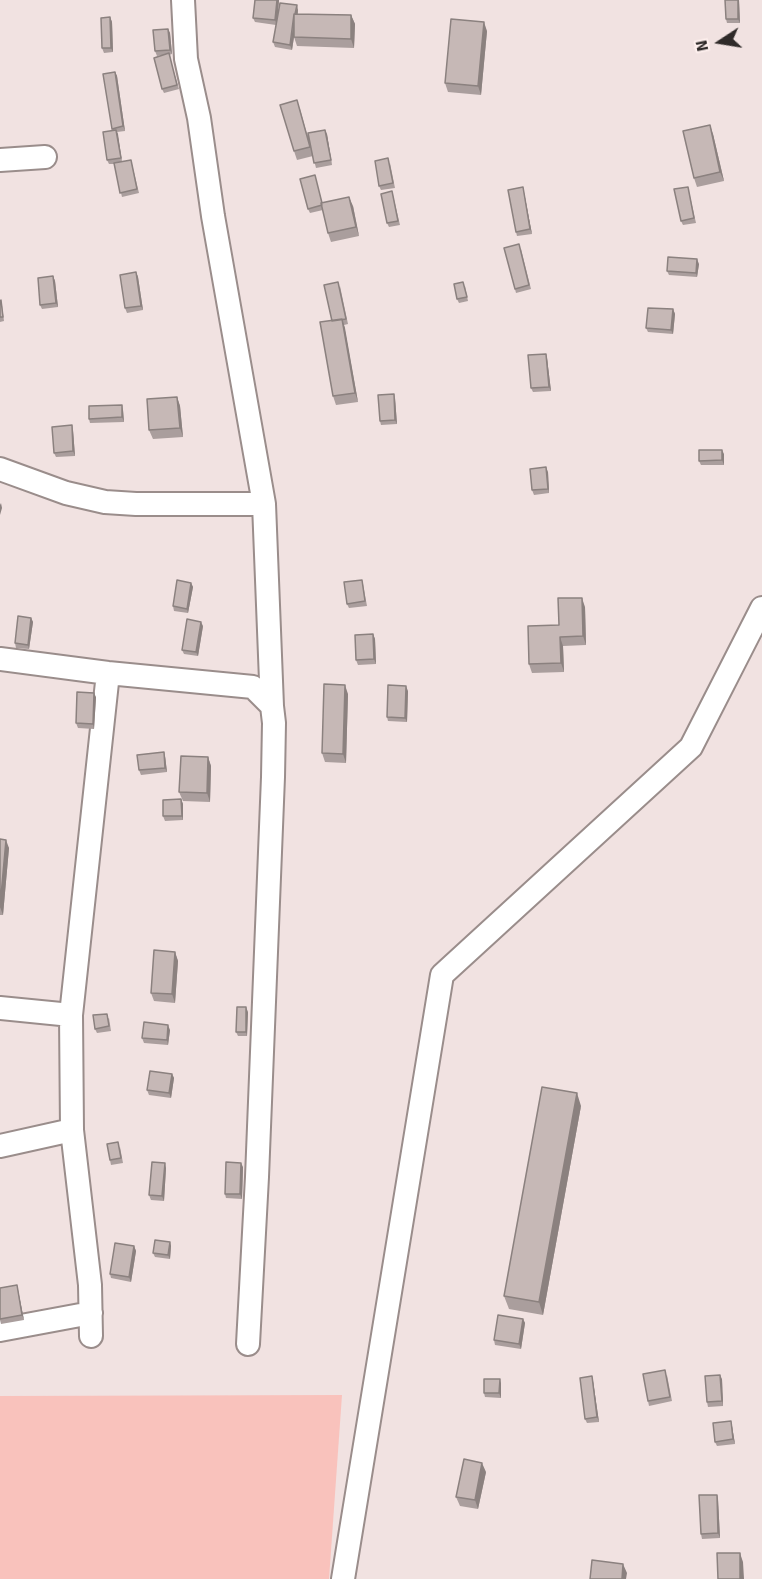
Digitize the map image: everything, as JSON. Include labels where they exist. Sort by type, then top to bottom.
[{"type":"street","points":[[183,0],[186,59],[199,118],[213,216],[264,504],[274,723],[257,1178],[248,1344]]},
{"type":"street","points":[[0,160],[45,157]]},
{"type":"street","points":[[0,469],[66,493],[105,502],[264,504]]},
{"type":"street","points":[[343,1579],[442,975],[691,747],[762,608]]},
{"type":"street","points":[[0,659],[108,673],[253,687],[272,706]]},
{"type":"street","points":[[91,1336],[90,1285],[72,1130],[71,1015],[108,673]]},
{"type":"street","points":[[0,1008],[71,1015]]},
{"type":"street","points":[[0,1146],[72,1130]]},
{"type":"street","points":[[0,1330],[91,1313]]},
{"type":"shaded area","points":[[342,1395],[329,1579],[0,1579],[0,1396]]},
{"type":"building","points":[[255,0],[277,0],[275,20],[253,18]]},
{"type":"building","points":[[725,0],[738,0],[738,19],[726,19]]},
{"type":"building","points":[[280,3],[297,5],[290,45],[273,42]]},
{"type":"building","points":[[294,14],[351,15],[351,39],[294,37]]},
{"type":"building","points":[[110,17],[111,48],[102,48],[101,18]]},
{"type":"building","points":[[451,19],[484,22],[478,86],[445,83]]},
{"type":"building","points":[[168,29],[170,50],[155,51],[153,30]]},
{"type":"building","points":[[169,53],[177,85],[162,89],[154,58]]},
{"type":"building","points":[[115,72],[123,126],[112,129],[103,74]]},
{"type":"building","points":[[297,100],[310,147],[294,151],[280,105]]},
{"type":"building","points":[[710,125],[720,172],[694,178],[683,131]]},
{"type":"building","points":[[116,130],[121,158],[107,160],[103,132]]},
{"type":"building","points":[[325,130],[331,160],[314,163],[308,133]]},
{"type":"building","points":[[388,158],[393,183],[379,186],[375,161]]},
{"type":"building","points":[[131,160],[137,189],[120,193],[114,163]]},
{"type":"building","points":[[315,175],[322,205],[308,209],[300,179]]},
{"type":"building","points":[[523,187],[530,229],[516,232],[508,190]]},
{"type":"building","points":[[688,187],[694,218],[681,221],[674,189]]},
{"type":"building","points":[[392,191],[398,221],[387,223],[381,194]]},
{"type":"building","points":[[349,197],[356,227],[328,233],[321,203]]},
{"type":"building","points":[[519,244],[529,285],[515,289],[504,248]]},
{"type":"building","points":[[668,257],[697,259],[696,273],[667,271]]},
{"type":"building","points":[[136,272],[141,306],[125,308],[120,275]]},
{"type":"building","points":[[53,276],[56,303],[40,305],[38,278]]},
{"type":"building","points":[[338,282],[346,319],[332,321],[324,285]]},
{"type":"building","points":[[463,282],[467,297],[457,299],[454,284]]},
{"type":"building","points":[[1,300],[3,317],[0,317]]},
{"type":"building","points":[[648,308],[673,309],[671,330],[646,328]]},
{"type":"building","points":[[342,319],[355,393],[333,396],[320,322]]},
{"type":"building","points":[[546,354],[549,387],[531,388],[528,355]]},
{"type":"building","points":[[394,394],[395,420],[380,421],[378,395]]},
{"type":"building","points":[[177,397],[180,428],[149,430],[147,399]]},
{"type":"building","points":[[122,405],[122,417],[89,419],[89,406]]},
{"type":"building","points":[[72,425],[73,451],[54,453],[52,427]]},
{"type":"building","points":[[699,450],[722,450],[722,460],[699,461]]},
{"type":"building","points":[[546,467],[548,489],[532,490],[530,469]]},
{"type":"building","points":[[177,580],[191,583],[187,609],[173,606]]},
{"type":"building","points":[[362,580],[365,601],[347,604],[344,582]]},
{"type":"building","points":[[558,598],[582,598],[583,636],[560,637],[561,663],[529,664],[528,626],[559,625]]},
{"type":"building","points":[[18,616],[31,618],[28,645],[15,643]]},
{"type":"building","points":[[187,619],[201,622],[196,652],[182,650]]},
{"type":"building","points":[[373,634],[374,659],[356,660],[355,635]]},
{"type":"building","points":[[324,684],[345,685],[343,754],[322,753]]},
{"type":"building","points":[[388,685],[406,686],[405,718],[387,717]]},
{"type":"building","points":[[77,692],[94,693],[93,724],[76,723]]},
{"type":"building","points":[[164,752],[165,768],[139,770],[137,755]]},
{"type":"building","points":[[181,756],[208,757],[207,793],[179,792]]},
{"type":"building","points":[[181,799],[182,816],[163,816],[163,800]]},
{"type":"building","points":[[0,839],[6,840],[0,907]]},
{"type":"building","points":[[154,950],[175,952],[172,994],[151,993]]},
{"type":"building","points":[[237,1007],[246,1007],[246,1032],[236,1032]]},
{"type":"building","points":[[107,1014],[109,1026],[95,1029],[93,1015]]},
{"type":"building","points":[[144,1022],[168,1025],[167,1040],[142,1038]]},
{"type":"building","points":[[150,1071],[172,1074],[169,1093],[147,1090]]},
{"type":"building","points":[[542,1087],[577,1093],[539,1302],[504,1296]]},
{"type":"building","points":[[118,1142],[121,1158],[110,1160],[107,1144]]},
{"type":"building","points":[[152,1162],[165,1163],[162,1196],[149,1195]]},
{"type":"building","points":[[226,1162],[241,1163],[240,1194],[225,1194]]},
{"type":"building","points":[[155,1240],[170,1242],[168,1255],[153,1253]]},
{"type":"building","points":[[115,1243],[134,1246],[129,1277],[110,1274]]},
{"type":"building","points":[[17,1285],[22,1315],[0,1319],[0,1288]]},
{"type":"building","points":[[498,1315],[523,1319],[519,1344],[494,1340]]},
{"type":"building","points":[[665,1370],[670,1397],[648,1401],[643,1374]]},
{"type":"building","points":[[720,1375],[722,1401],[707,1402],[705,1376]]},
{"type":"building","points":[[592,1376],[597,1417],[585,1419],[580,1378]]},
{"type":"building","points":[[484,1379],[500,1379],[499,1393],[484,1393]]},
{"type":"building","points":[[731,1421],[733,1439],[715,1442],[713,1423]]},
{"type":"building","points":[[464,1459],[482,1463],[475,1500],[456,1497]]},
{"type":"building","points":[[699,1495],[717,1495],[718,1533],[701,1534]]},
{"type":"building","points":[[717,1553],[740,1553],[740,1579],[718,1579]]},
{"type":"building","points":[[592,1560],[623,1564],[622,1579],[590,1579]]}]
